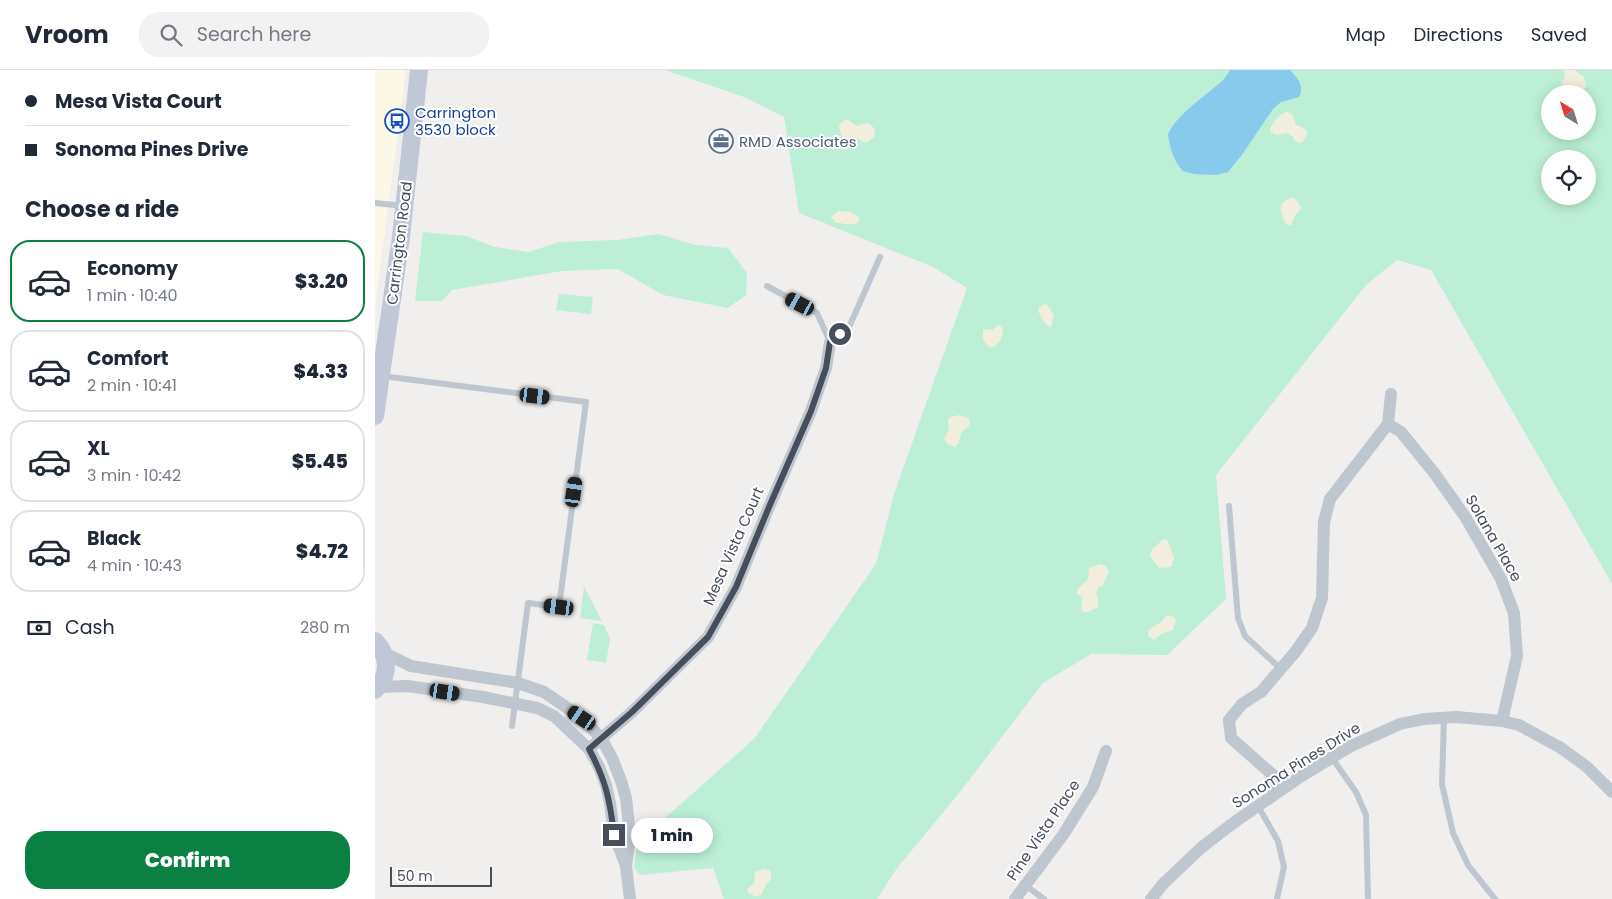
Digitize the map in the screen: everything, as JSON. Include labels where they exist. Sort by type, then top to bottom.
[{"type":"street","name":"Carrington Road","points":[[375,416],[401,236],[419,70]]},
{"type":"street","name":"Mesa Vista Court","points":[[589,749],[632,712],[708,637],[736,587],[811,411],[826,368],[830,342]]},
{"type":"street","points":[[1274,795],[1274,776],[1231,738],[1229,720],[1242,704],[1261,692],[1312,628],[1322,598],[1324,522],[1330,499],[1388,424],[1391,394]]},
{"type":"street","name":"Solana Place","points":[[1388,424],[1401,432],[1435,474],[1466,518],[1501,579],[1514,613],[1517,656],[1502,721]]},
{"type":"street","points":[[378,643],[411,666],[518,683],[544,692],[582,718],[601,738],[621,781],[626,798],[630,835],[626,866],[629,899]]},
{"type":"street","points":[[377,688],[384,679],[387,662],[378,643]]},
{"type":"street","points":[[377,688],[407,686],[515,703],[537,708],[554,716],[589,749],[599,767],[610,803],[614,835],[626,866]]},
{"type":"street","name":"Sonoma Pines Drive","points":[[1151,899],[1163,884],[1202,847],[1235,821],[1351,746],[1400,724],[1424,719],[1444,718],[1502,721],[1519,726],[1561,748],[1587,767],[1612,792]]},
{"type":"street","name":"Pine Vista Place","points":[[1015,899],[1063,835],[1093,788],[1107,751]]},
{"type":"lane","points":[[375,203],[404,206]]},
{"type":"lane","points":[[767,286],[817,313],[830,342],[850,326],[880,257]]},
{"type":"lane","points":[[381,376],[586,402],[559,607],[528,603],[512,726]]},
{"type":"lane","points":[[1229,506],[1238,618],[1245,636],[1281,669]]},
{"type":"lane","points":[[1444,718],[1442,784],[1453,833],[1468,865],[1495,899]]},
{"type":"lane","points":[[1332,758],[1356,792],[1366,815],[1368,899]]},
{"type":"lane","points":[[1258,806],[1278,841],[1284,867],[1277,899]]},
{"type":"lane","points":[[1025,885],[1045,899]]},
{"type":"shaded area","points":[[375,70],[406,70],[375,307]]},
{"type":"green space","points":[[665,70],[1612,70],[1612,584],[1431,270],[1397,260],[1366,285],[1216,475],[1226,599],[1167,655],[1091,654],[1043,683],[960,792],[897,868],[877,899],[724,899],[713,868],[640,875],[634,867],[637,843],[754,739],[876,564],[894,494],[967,288],[933,267],[799,213],[784,117],[744,97]]},
{"type":"green space","points":[[423,232],[466,236],[495,247],[529,252],[559,242],[618,240],[659,234],[695,245],[728,248],[747,273],[746,295],[728,308],[663,295],[618,269],[562,271],[452,290],[442,301],[415,301]]},
{"type":"green space","points":[[559,294],[593,297],[591,314],[556,310]]},
{"type":"green space","points":[[584,587],[602,621],[580,618]]},
{"type":"green space","points":[[593,623],[604,625],[610,639],[606,663],[587,660]]},
{"type":"sand","points":[[1563,70],[1576,70],[1584,77],[1586,85],[1562,85],[1565,75]]},
{"type":"sand","points":[[1287,112],[1293,115],[1296,125],[1303,128],[1307,134],[1301,143],[1296,142],[1287,133],[1277,135],[1270,132],[1276,120]]},
{"type":"sand","points":[[847,119],[857,126],[867,123],[872,126],[875,130],[874,137],[868,142],[855,137],[846,140],[842,139],[839,126]]},
{"type":"sand","points":[[1292,197],[1302,208],[1296,214],[1291,225],[1289,225],[1284,221],[1281,206]]},
{"type":"sand","points":[[838,211],[851,212],[859,217],[859,221],[850,224],[836,223],[831,217]]},
{"type":"sand","points":[[1045,304],[1054,315],[1051,328],[1044,322],[1039,313],[1039,307]]},
{"type":"sand","points":[[998,325],[1003,328],[1001,338],[996,345],[990,348],[983,340],[983,330],[992,330]]},
{"type":"sand","points":[[960,415],[968,418],[970,422],[969,426],[961,433],[959,443],[955,447],[949,445],[944,439],[949,429],[948,420],[951,417]]},
{"type":"sand","points":[[1164,539],[1168,541],[1174,558],[1171,567],[1159,568],[1150,556],[1152,549]]},
{"type":"sand","points":[[1100,564],[1106,566],[1109,572],[1096,594],[1098,606],[1083,612],[1081,609],[1082,598],[1077,593],[1078,589],[1088,579],[1089,568]]},
{"type":"sand","points":[[1167,615],[1174,617],[1176,620],[1173,630],[1163,633],[1154,640],[1148,636],[1148,630],[1160,623]]},
{"type":"sand","points":[[765,869],[771,871],[771,879],[761,895],[756,897],[748,893],[747,889],[755,880],[755,872]]},
{"type":"water","points":[[1230,70],[1290,70],[1301,85],[1301,93],[1299,97],[1281,102],[1273,109],[1228,172],[1216,175],[1194,174],[1183,171],[1173,154],[1168,134],[1181,116],[1221,82]]},
{"type":"place","name":"Carrington 3530 block","points":[[397,121]]},
{"type":"place","name":"RMD Associates","points":[[721,141]]},
{"type":"route","points":[[614,835],[606,785],[589,749],[632,712],[708,637],[736,587],[811,411],[826,368],[830,342],[840,334]]}]
